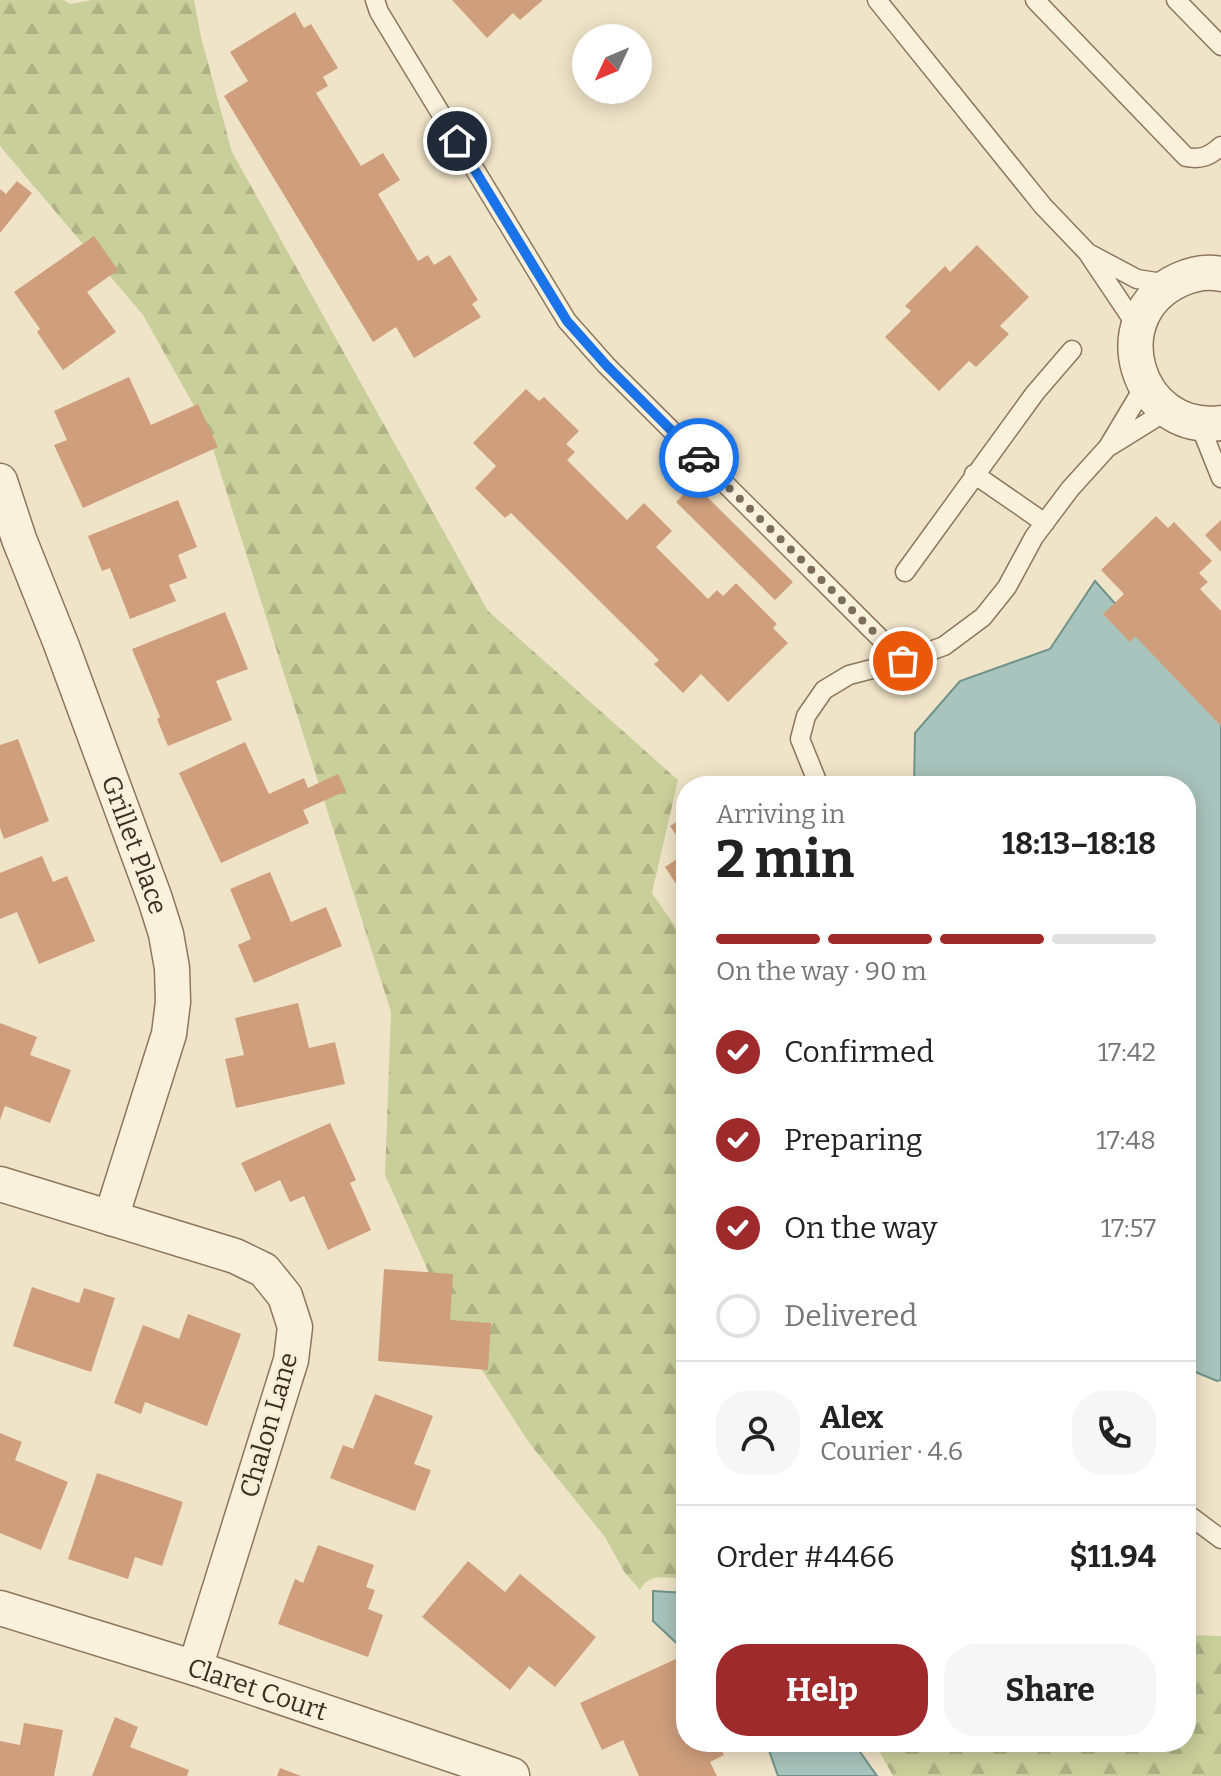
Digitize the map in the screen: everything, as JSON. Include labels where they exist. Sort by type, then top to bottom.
[{"type":"street","points":[[1210,423],[1183,419],[1156,398],[1136,357],[1138,328],[1150,303],[1170,284],[1190,275],[1221,274]]},
{"type":"street","name":"Grillet Place","points":[[0,481],[9,542],[61,644],[155,899],[172,968],[173,1002],[169,1034],[111,1218]]},
{"type":"street","name":"Chalon Lane","points":[[0,1184],[235,1256],[264,1270],[285,1296],[295,1327],[291,1360],[195,1668]]},
{"type":"street","name":"Claret Court","points":[[0,1608],[195,1668],[512,1775]]},
{"type":"lane","points":[[375,0],[379,12],[567,321],[606,365],[903,661]]},
{"type":"lane","points":[[877,0],[1043,206],[1087,252],[1138,328]]},
{"type":"lane","points":[[1035,0],[1186,157],[1209,156],[1221,146]]},
{"type":"lane","points":[[1176,0],[1221,46]]},
{"type":"lane","points":[[1087,252],[1137,279],[1170,284]]},
{"type":"lane","points":[[905,572],[974,474],[1072,350]]},
{"type":"lane","points":[[815,776],[800,739],[806,716],[824,690],[849,675],[944,646],[983,617],[1007,587],[1034,537],[1070,489],[1156,398]]},
{"type":"lane","points":[[1108,447],[1156,398]]},
{"type":"lane","points":[[1210,423],[1221,478]]},
{"type":"lane","points":[[974,474],[1045,523]]},
{"type":"lane","points":[[1196,1520],[1221,1539]]},
{"type":"green space","points":[[0,0],[64,0],[70,4],[92,0],[194,0],[232,152],[488,611],[676,778],[652,893],[676,928],[676,1578],[654,1578],[640,1590],[625,1573],[605,1537],[530,1444],[452,1324],[385,1175],[391,1012],[206,427],[143,315],[0,146]]},
{"type":"green space","points":[[1196,1635],[1221,1636],[1221,1776],[893,1776],[880,1752],[1196,1752]]},
{"type":"water","points":[[1095,581],[1221,723],[1221,1380],[1217,1381],[1196,1372],[1196,776],[914,776],[915,733],[960,681],[1050,649]]},
{"type":"water","points":[[653,1591],[676,1592],[676,1643],[653,1621]]},
{"type":"water","points":[[770,1752],[860,1752],[877,1776],[778,1776]]},
{"type":"building","points":[[452,0],[543,0],[520,20],[513,13],[487,38]]},
{"type":"building","points":[[295,12],[304,28],[311,24],[338,68],[323,77],[328,86],[316,93],[361,166],[383,153],[400,180],[378,194],[418,261],[428,255],[434,265],[450,255],[478,300],[472,304],[481,317],[414,358],[396,327],[373,342],[224,96],[248,81],[230,52]]},
{"type":"building","points":[[17,181],[32,193],[0,233],[0,189],[6,194]]},
{"type":"building","points":[[94,236],[118,270],[87,292],[116,332],[63,370],[14,292]]},
{"type":"building","points":[[977,245],[1029,297],[1000,326],[1009,334],[976,367],[969,361],[939,391],[885,337],[911,311],[905,306],[945,266],[950,272]]},
{"type":"building","points":[[129,377],[151,425],[198,404],[218,447],[83,508],[54,445],[67,440],[54,411]]},
{"type":"building","points":[[526,389],[539,401],[544,397],[579,431],[566,444],[575,452],[567,460],[627,520],[644,503],[672,531],[656,547],[708,599],[717,590],[723,596],[736,583],[777,624],[773,628],[788,643],[728,702],[701,674],[683,693],[654,664],[659,660],[511,513],[505,518],[475,488],[496,466],[473,443]]},
{"type":"building","points":[[694,484],[793,582],[775,600],[676,502]]},
{"type":"building","points":[[178,500],[197,547],[178,555],[187,578],[169,585],[176,601],[130,619],[110,568],[102,571],[88,536]]},
{"type":"building","points":[[1156,516],[1168,528],[1174,522],[1212,561],[1199,573],[1208,582],[1200,589],[1221,611],[1221,726],[1135,636],[1130,642],[1103,614],[1124,594],[1101,570]]},
{"type":"building","points":[[1221,520],[1221,552],[1205,535]]},
{"type":"building","points":[[225,612],[248,669],[216,681],[232,720],[168,746],[157,719],[160,717],[132,649]]},
{"type":"building","points":[[18,739],[49,821],[4,839],[0,828],[0,745]]},
{"type":"building","points":[[245,742],[269,794],[304,778],[308,788],[338,774],[346,791],[303,810],[309,823],[221,863],[179,773]]},
{"type":"building","points":[[42,856],[53,882],[67,876],[95,941],[39,964],[17,912],[0,919],[0,873]]},
{"type":"building","points":[[676,860],[676,884],[665,867]]},
{"type":"building","points":[[270,872],[291,922],[326,907],[342,946],[254,983],[238,945],[251,939],[230,889]]},
{"type":"building","points":[[298,1003],[309,1048],[335,1042],[345,1084],[236,1108],[225,1059],[244,1055],[235,1018]]},
{"type":"building","points":[[0,1023],[37,1037],[30,1055],[71,1070],[50,1123],[5,1106],[0,1120]]},
{"type":"building","points":[[330,1123],[356,1180],[350,1183],[371,1230],[328,1250],[304,1196],[290,1202],[280,1180],[255,1192],[241,1163]]},
{"type":"building","points":[[384,1269],[453,1274],[450,1320],[491,1323],[488,1370],[378,1361]]},
{"type":"building","points":[[32,1287],[79,1303],[84,1288],[115,1298],[91,1372],[13,1346]]},
{"type":"building","points":[[188,1314],[241,1334],[207,1426],[145,1402],[141,1414],[114,1403],[143,1325],[179,1339]]},
{"type":"building","points":[[375,1394],[433,1416],[414,1464],[431,1470],[415,1511],[330,1478],[343,1445],[353,1449]]},
{"type":"building","points":[[0,1433],[22,1442],[15,1460],[68,1482],[41,1550],[0,1533]]},
{"type":"building","points":[[97,1473],[183,1502],[162,1566],[135,1557],[128,1579],[68,1559]]},
{"type":"building","points":[[318,1545],[374,1565],[366,1587],[375,1590],[368,1609],[383,1615],[368,1657],[278,1624],[295,1579],[303,1583]]},
{"type":"building","points":[[468,1561],[505,1592],[520,1574],[596,1637],[555,1687],[529,1666],[510,1690],[422,1617]]},
{"type":"building","points":[[676,1659],[676,1752],[722,1752],[724,1755],[710,1762],[717,1776],[639,1776],[623,1740],[602,1750],[580,1703]]},
{"type":"building","points":[[115,1717],[138,1727],[130,1747],[189,1770],[187,1776],[92,1776]]},
{"type":"building","points":[[24,1723],[63,1730],[54,1776],[0,1776],[0,1741],[20,1745]]},
{"type":"building","points":[[280,1768],[301,1776],[277,1776]]},
{"type":"way so far","points":[[699,458],[903,661]]},
{"type":"route","points":[[457,141],[567,321],[606,365],[699,458]]}]
